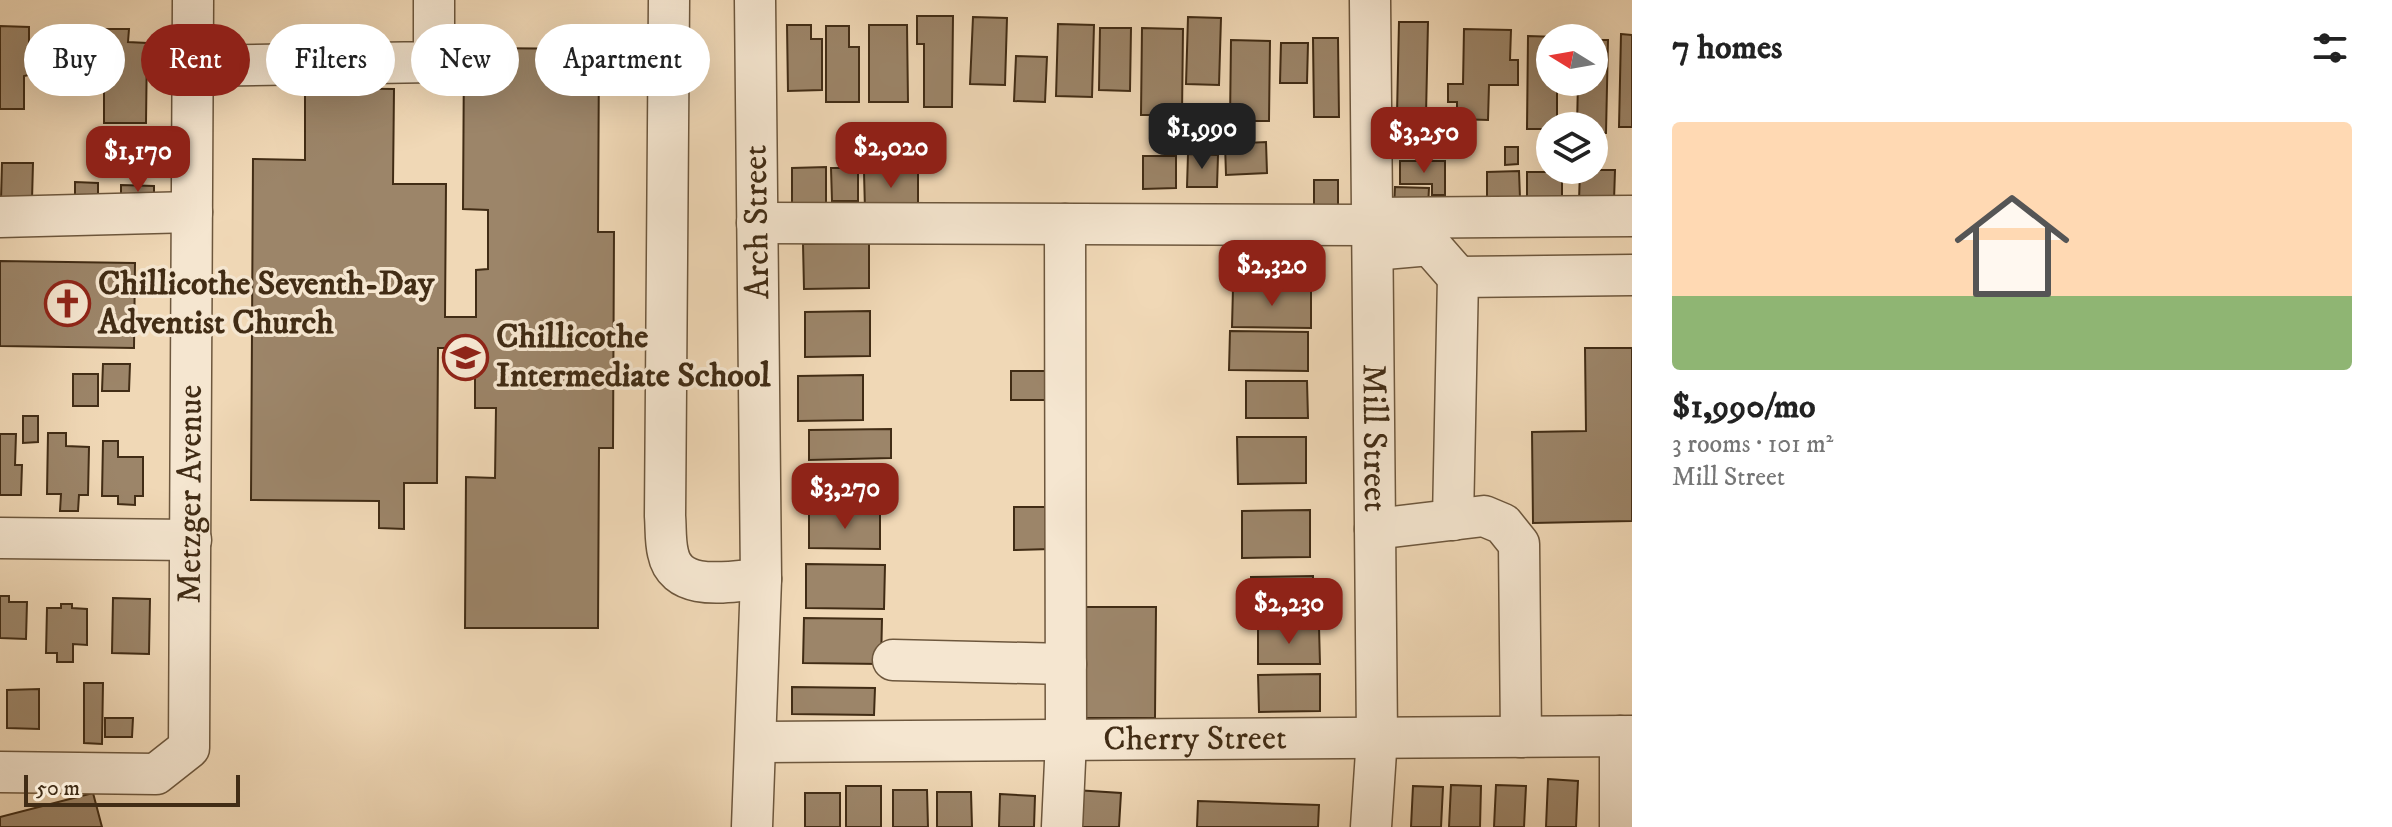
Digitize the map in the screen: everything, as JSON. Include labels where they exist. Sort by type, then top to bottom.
[{"type":"street","name":"Metzger Avenue","points":[[193,0],[193,24]]},
{"type":"street","points":[[250,65],[434,62],[434,0]]},
{"type":"street","points":[[669,0],[665,516],[668,556],[680,575],[699,583],[761,579]]},
{"type":"street","name":"Arch Street","points":[[752,827],[761,579],[755,0]]},
{"type":"street","name":"Mill Street","points":[[1370,0],[1377,737],[1371,827]]},
{"type":"street","name":"Metzger Avenue","points":[[0,772],[156,774],[189,748],[193,96]]},
{"type":"street","points":[[0,217],[192,212]]},
{"type":"street","points":[[757,223],[1065,224],[1372,231],[1632,216]]},
{"type":"street","points":[[1062,827],[1066,740],[1065,224]]},
{"type":"street","points":[[1372,231],[1430,245],[1458,277],[1453,520]]},
{"type":"street","points":[[1458,277],[1632,275]]},
{"type":"street","points":[[1375,529],[1484,516],[1503,524],[1519,544],[1521,737]]},
{"type":"street","points":[[0,538],[191,540]]},
{"type":"street","points":[[893,660],[1066,664]]},
{"type":"street","points":[[1620,827],[1626,736]]},
{"type":"street","name":"Cherry Street","points":[[757,742],[1626,736]]},
{"type":"building","points":[[917,16],[953,16],[952,107],[924,107],[924,44],[917,44]]},
{"type":"building","points":[[973,17],[1007,18],[1005,85],[970,84]]},
{"type":"building","points":[[1188,17],[1221,18],[1219,85],[1186,84]]},
{"type":"building","points":[[1399,22],[1428,22],[1426,115],[1397,114]]},
{"type":"building","points":[[1058,24],[1094,25],[1092,97],[1056,96]]},
{"type":"building","points":[[787,25],[811,25],[811,39],[822,39],[822,90],[788,91]]},
{"type":"building","points":[[869,25],[907,25],[908,102],[869,102]]},
{"type":"building","points":[[0,26],[24,27],[24,109],[0,109]]},
{"type":"building","points":[[826,26],[849,26],[849,47],[859,47],[859,102],[826,102]]},
{"type":"building","points":[[1100,28],[1131,28],[1130,91],[1099,90]]},
{"type":"building","points":[[1142,28],[1183,29],[1182,115],[1141,115]]},
{"type":"building","points":[[125,29],[129,29],[128,42],[141,43],[141,96],[146,96],[146,123],[104,123],[104,96],[125,96]]},
{"type":"building","points":[[1464,29],[1511,30],[1510,60],[1518,60],[1518,85],[1489,85],[1488,120],[1457,119],[1457,102],[1448,102],[1448,84],[1463,84]]},
{"type":"building","points":[[1621,34],[1632,35],[1632,127],[1619,127]]},
{"type":"building","points":[[1528,36],[1536,36],[1536,96],[1557,96],[1557,112],[1536,112],[1536,129],[1527,129]]},
{"type":"building","points":[[1313,38],[1338,38],[1339,117],[1314,117]]},
{"type":"building","points":[[1231,40],[1270,41],[1269,121],[1230,121]]},
{"type":"building","points":[[1281,43],[1308,43],[1307,83],[1280,83]]},
{"type":"building","points":[[519,48],[535,49],[535,96],[599,96],[598,232],[614,232],[613,448],[599,448],[598,628],[465,628],[466,477],[495,478],[496,408],[475,408],[475,348],[438,348],[437,483],[404,483],[404,529],[379,528],[379,501],[251,500],[253,159],[305,160],[305,96],[394,96],[393,184],[446,184],[445,317],[476,317],[476,270],[488,269],[488,210],[463,209],[464,96],[519,96]]},
{"type":"building","points":[[1016,56],[1047,57],[1045,102],[1014,101]]},
{"type":"building","points":[[1578,96],[1607,96],[1606,112],[1577,112]]},
{"type":"building","points":[[1266,142],[1267,173],[1226,175],[1225,144]]},
{"type":"building","points":[[1505,147],[1518,147],[1518,164],[1505,165]]},
{"type":"building","points":[[1188,154],[1218,155],[1217,187],[1187,187]]},
{"type":"building","points":[[1143,156],[1176,156],[1176,188],[1143,189]]},
{"type":"building","points":[[1400,161],[1445,161],[1445,195],[1432,195],[1432,184],[1400,184]]},
{"type":"building","points":[[2,163],[33,163],[32,200],[1,200]]},
{"type":"building","points":[[826,167],[826,208],[792,208],[792,168]]},
{"type":"building","points":[[831,168],[858,168],[858,201],[832,201]]},
{"type":"building","points":[[1608,170],[1615,170],[1614,201],[1579,201],[1580,184],[1608,184]]},
{"type":"building","points":[[918,171],[918,209],[865,210],[864,172]]},
{"type":"building","points":[[1519,171],[1520,198],[1487,199],[1487,172]]},
{"type":"building","points":[[1527,172],[1536,172],[1536,184],[1562,184],[1562,204],[1527,203]]},
{"type":"building","points":[[1314,180],[1338,180],[1338,211],[1314,211]]},
{"type":"building","points":[[75,182],[98,183],[98,209],[75,208]]},
{"type":"building","points":[[121,185],[154,186],[154,204],[121,203]]},
{"type":"building","points":[[1395,187],[1429,188],[1428,207],[1394,207]]},
{"type":"building","points":[[1259,234],[1313,234],[1313,284],[1258,284]]},
{"type":"building","points":[[869,243],[869,288],[804,289],[803,244]]},
{"type":"building","name":"Chillicothe Seventh-Day Adventist Church","points":[[0,261],[135,263],[134,348],[0,346]]},
{"type":"building","points":[[1233,288],[1311,289],[1311,328],[1232,327]]},
{"type":"building","points":[[870,311],[870,356],[805,357],[805,312]]},
{"type":"building","points":[[1230,331],[1308,332],[1308,371],[1229,370]]},
{"type":"building","points":[[1585,348],[1632,348],[1632,521],[1533,523],[1532,432],[1586,431]]},
{"type":"building","points":[[103,364],[130,364],[129,391],[102,391]]},
{"type":"building","points":[[1011,371],[1045,371],[1045,400],[1011,400]]},
{"type":"building","points":[[73,374],[98,374],[98,406],[73,406]]},
{"type":"building","points":[[863,375],[863,420],[798,421],[798,376]]},
{"type":"building","points":[[1246,381],[1307,381],[1308,418],[1246,418]]},
{"type":"building","points":[[23,416],[38,416],[38,442],[23,443]]},
{"type":"building","points":[[891,429],[891,458],[809,460],[809,430]]},
{"type":"building","points":[[48,433],[66,433],[66,446],[89,447],[88,495],[79,495],[78,511],[60,511],[61,494],[47,494]]},
{"type":"building","points":[[0,434],[16,434],[15,465],[22,465],[21,495],[0,495]]},
{"type":"building","points":[[1237,437],[1306,437],[1306,483],[1238,484]]},
{"type":"building","points":[[103,441],[118,441],[118,457],[143,457],[143,496],[135,496],[135,505],[118,504],[118,496],[102,496]]},
{"type":"building","points":[[807,468],[858,468],[858,505],[807,505]]},
{"type":"building","points":[[1014,507],[1049,507],[1050,549],[1014,550]]},
{"type":"building","points":[[1310,510],[1310,557],[1242,558],[1242,511]]},
{"type":"building","points":[[809,513],[880,513],[880,549],[809,548]]},
{"type":"building","points":[[806,564],[885,565],[884,609],[806,608]]},
{"type":"building","points":[[1313,576],[1313,613],[1251,614],[1251,577]]},
{"type":"building","points":[[0,596],[9,596],[9,602],[27,602],[26,639],[0,638]]},
{"type":"building","points":[[113,598],[150,599],[149,654],[112,653]]},
{"type":"building","points":[[61,604],[87,609],[87,645],[73,644],[73,662],[57,662],[57,653],[46,653],[47,608],[61,608]]},
{"type":"building","points":[[1077,607],[1156,607],[1155,718],[1077,718]]},
{"type":"building","points":[[804,618],[882,619],[881,664],[803,663]]},
{"type":"building","points":[[1258,627],[1319,627],[1320,664],[1258,664]]},
{"type":"building","points":[[1320,674],[1320,711],[1259,712],[1258,675]]},
{"type":"building","points":[[84,683],[103,683],[102,744],[84,743]]},
{"type":"building","points":[[792,687],[875,688],[874,715],[792,714]]},
{"type":"building","points":[[39,689],[39,729],[7,728],[7,690]]},
{"type":"building","points":[[105,718],[133,718],[132,737],[105,737]]},
{"type":"building","points":[[1548,779],[1578,781],[1576,827],[1546,827]]},
{"type":"building","points":[[1451,785],[1481,786],[1480,827],[1449,827]]},
{"type":"building","points":[[1496,785],[1526,786],[1524,827],[1494,827]]},
{"type":"building","points":[[846,786],[881,786],[881,827],[846,827]]},
{"type":"building","points":[[1413,786],[1443,787],[1441,827],[1411,827]]},
{"type":"building","points":[[893,790],[927,790],[928,827],[893,827]]},
{"type":"building","points":[[1075,790],[1121,793],[1119,827],[1073,827]]},
{"type":"building","points":[[937,792],[971,792],[972,827],[937,827]]},
{"type":"building","points":[[93,793],[102,827],[0,827],[0,817]]},
{"type":"building","points":[[805,793],[840,793],[840,827],[805,827]]},
{"type":"building","points":[[1000,794],[1035,796],[1034,827],[999,827]]},
{"type":"building","points":[[1198,801],[1319,805],[1318,827],[1197,827]]},
{"type":"place","name":"Chillicothe Seventh-Day Adventist Church","points":[[67,304]]},
{"type":"place","name":"Chillicothe Intermediate School","points":[[465,357]]}]
